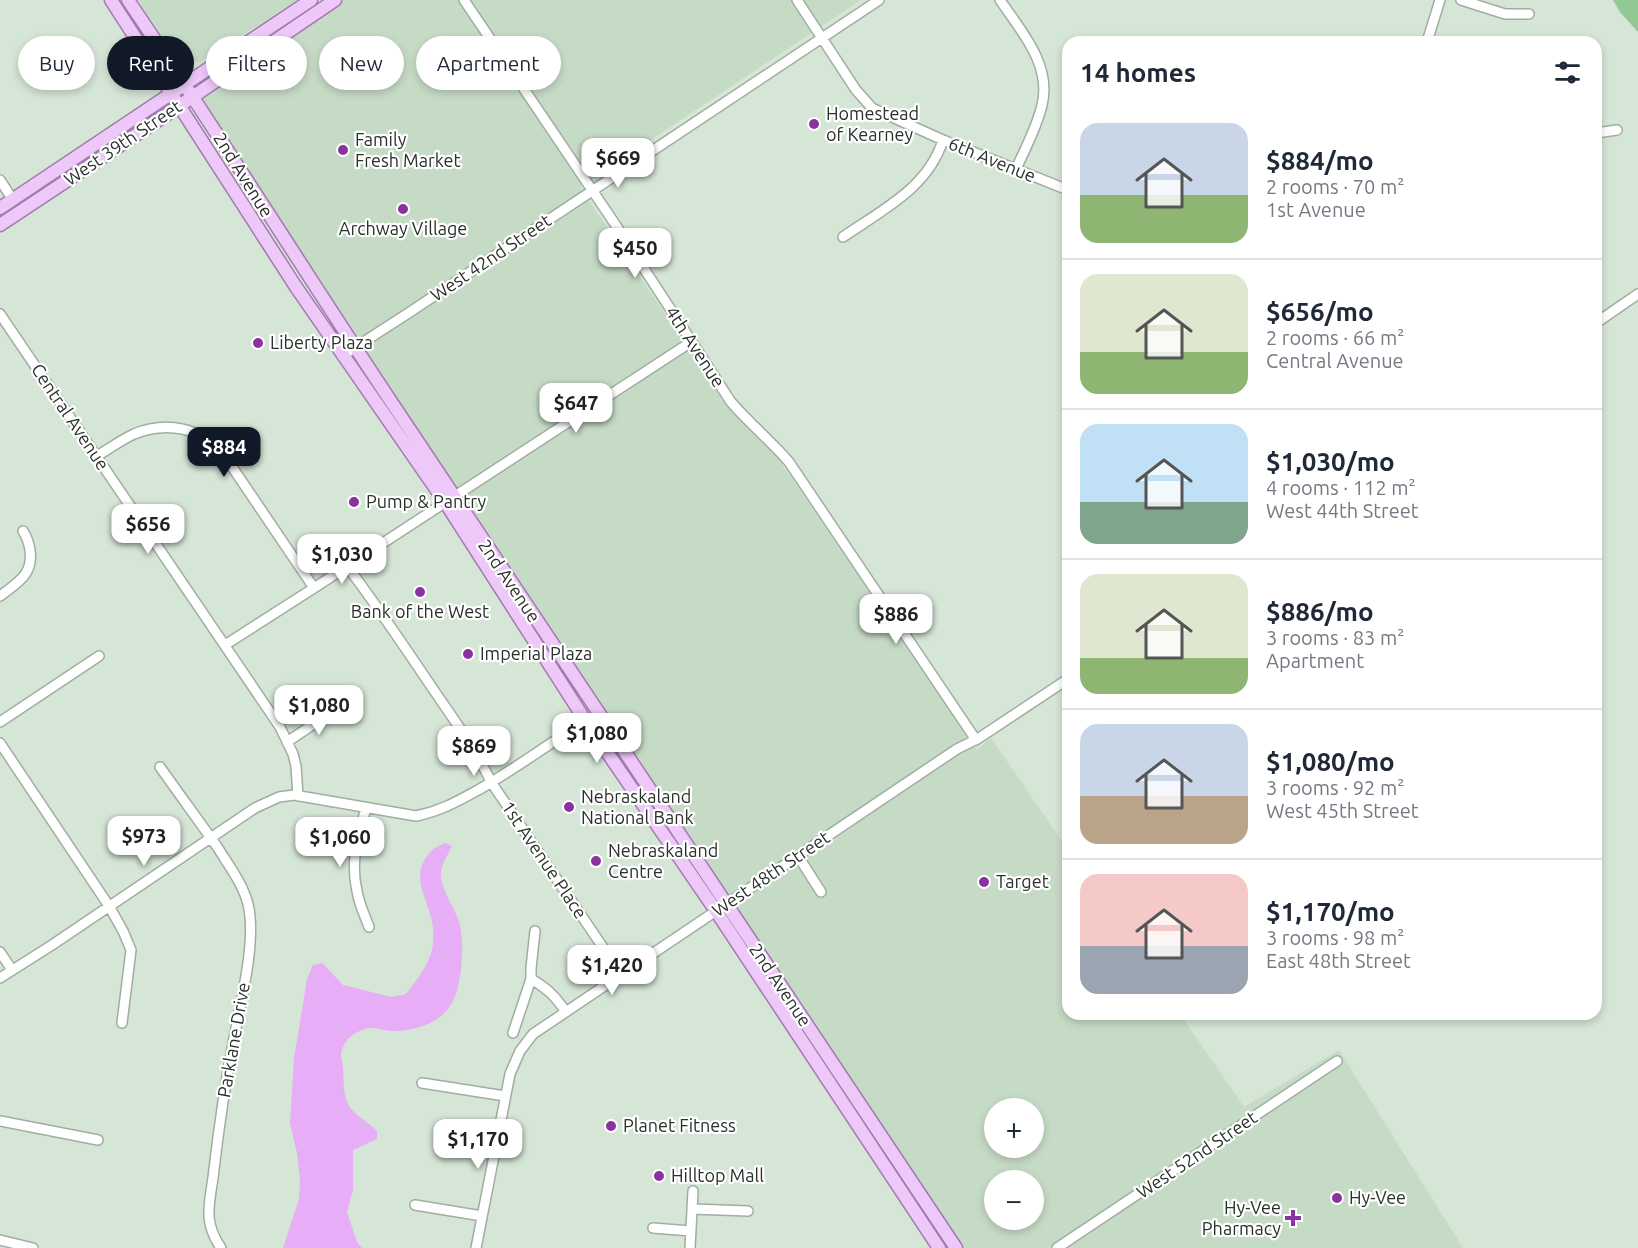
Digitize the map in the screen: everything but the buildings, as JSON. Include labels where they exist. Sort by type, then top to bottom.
[{"type":"main road","name":"2nd Avenue","points":[[111,0],[342,356],[449,499],[721,907],[956,1248]]},
{"type":"main road","name":"2nd Avenue","points":[[128,0],[152,36]]},
{"type":"main road","name":"West 39th Street","points":[[194,78],[311,0]]},
{"type":"main road","name":"West 39th Street","points":[[0,225],[194,97],[335,0]]},
{"type":"main road","name":"West 39th Street","points":[[0,208],[176,90]]},
{"type":"main road","name":"2nd Avenue","points":[[189,90],[355,348],[585,720],[721,907],[939,1248]]},
{"type":"street","name":"4th Avenue","points":[[464,0],[615,224],[731,402],[789,462],[976,740]]},
{"type":"street","name":"6th Avenue","points":[[797,0],[856,90],[873,108],[943,140],[1062,188]]},
{"type":"street","name":"West 42nd Street","points":[[342,356],[879,0]]},
{"type":"street","points":[[1000,0],[1029,43],[1038,60],[1044,80],[1042,104],[1016,170]]},
{"type":"street","points":[[1429,36],[1440,0]]},
{"type":"street","points":[[1461,0],[1505,14],[1529,14]]},
{"type":"street","points":[[1602,133],[1617,130]]},
{"type":"street","points":[[843,237],[908,193],[938,156],[943,140]]},
{"type":"street","points":[[0,180],[13,200]]},
{"type":"street","points":[[1602,319],[1638,294]]},
{"type":"street","name":"Central Avenue","points":[[0,314],[280,727],[293,754],[298,796]]},
{"type":"street","points":[[225,645],[691,342]]},
{"type":"street","points":[[97,456],[134,435],[152,429],[182,428],[206,438],[224,455],[314,588]]},
{"type":"street","points":[[0,596],[26,573],[30,549],[29,541],[23,531]]},
{"type":"street","name":"1st Avenue Place","points":[[347,566],[449,712],[480,760],[491,782],[621,974]]},
{"type":"street","points":[[0,722],[99,656]]},
{"type":"street","name":"West 48th Street","points":[[476,1248],[510,1074],[520,1051],[533,1034],[957,749],[976,740],[1062,683]]},
{"type":"street","points":[[287,742],[336,709]]},
{"type":"street","points":[[0,978],[255,808],[279,797],[298,796],[416,816],[434,813],[491,782],[585,720]]},
{"type":"street","points":[[0,742],[109,906],[123,931],[131,950],[122,1023]]},
{"type":"street","name":"Parklane Drive","points":[[160,766],[230,867],[245,893],[249,907],[251,931],[245,976],[223,1095],[208,1208],[214,1238],[221,1248]]},
{"type":"street","points":[[366,808],[356,842],[353,867],[357,892],[369,927]]},
{"type":"street","points":[[798,856],[821,892]]},
{"type":"street","points":[[513,1033],[531,980],[535,932]]},
{"type":"street","points":[[0,952],[12,970]]},
{"type":"street","points":[[531,980],[547,988],[566,1012]]},
{"type":"street","name":"West 52nd Street","points":[[1057,1248],[1337,1061]]},
{"type":"street","points":[[422,1083],[505,1096]]},
{"type":"street","points":[[0,1121],[99,1140]]},
{"type":"street","points":[[690,1248],[693,1191]]},
{"type":"street","points":[[416,1205],[482,1216]]},
{"type":"street","points":[[692,1209],[747,1211]]},
{"type":"street","points":[[653,1228],[691,1231]]},
{"type":"street","points":[[0,1240],[33,1248]]},
{"type":"shaded area","points":[[138,0],[297,0],[241,36],[206,36],[206,58],[200,62],[194,62],[194,36],[162,36]]},
{"type":"shaded area","points":[[338,0],[861,0],[580,187],[726,405],[776,455],[977,750],[991,738],[1062,841],[1062,1020],[1184,1020],[1244,1107],[1339,1050],[1463,1248],[964,1248],[194,97],[206,89],[307,90],[307,36],[285,36]]},
{"type":"shaded area","points":[[446,843],[452,846],[443,865],[441,877],[444,890],[459,922],[462,940],[462,963],[452,1003],[441,1016],[427,1024],[393,1031],[364,1029],[349,1038],[342,1048],[344,1092],[347,1101],[353,1111],[377,1131],[377,1139],[353,1150],[353,1189],[347,1212],[357,1242],[362,1248],[283,1248],[299,1199],[300,1179],[297,1153],[290,1123],[294,1059],[307,979],[313,965],[322,963],[343,985],[391,997],[406,994],[425,968],[433,946],[432,921],[420,881],[422,866],[432,851]]},
{"type":"green space","points":[[1613,0],[1638,0],[1638,32],[1620,12]]},
{"type":"place","name":"Homestead of Kearney","points":[[814,124]]},
{"type":"place","name":"Family Fresh Market","points":[[343,150]]},
{"type":"place","name":"Archway Village","points":[[403,209]]},
{"type":"place","name":"Liberty Plaza","points":[[258,343]]},
{"type":"place","name":"Pump & Pantry","points":[[354,502]]},
{"type":"place","name":"Bank of the West","points":[[420,592]]},
{"type":"place","name":"Imperial Plaza","points":[[468,654]]},
{"type":"place","name":"Nebraskaland National Bank","points":[[569,807]]},
{"type":"place","name":"Nebraskaland Centre","points":[[596,861]]},
{"type":"place","name":"Target","points":[[984,882]]},
{"type":"place","name":"Planet Fitness","points":[[611,1126]]},
{"type":"place","name":"Hilltop Mall","points":[[659,1176]]},
{"type":"place","name":"Hy-Vee","points":[[1337,1198]]},
{"type":"place","name":"Hy-Vee Pharmacy","points":[[1293,1218]]}]
